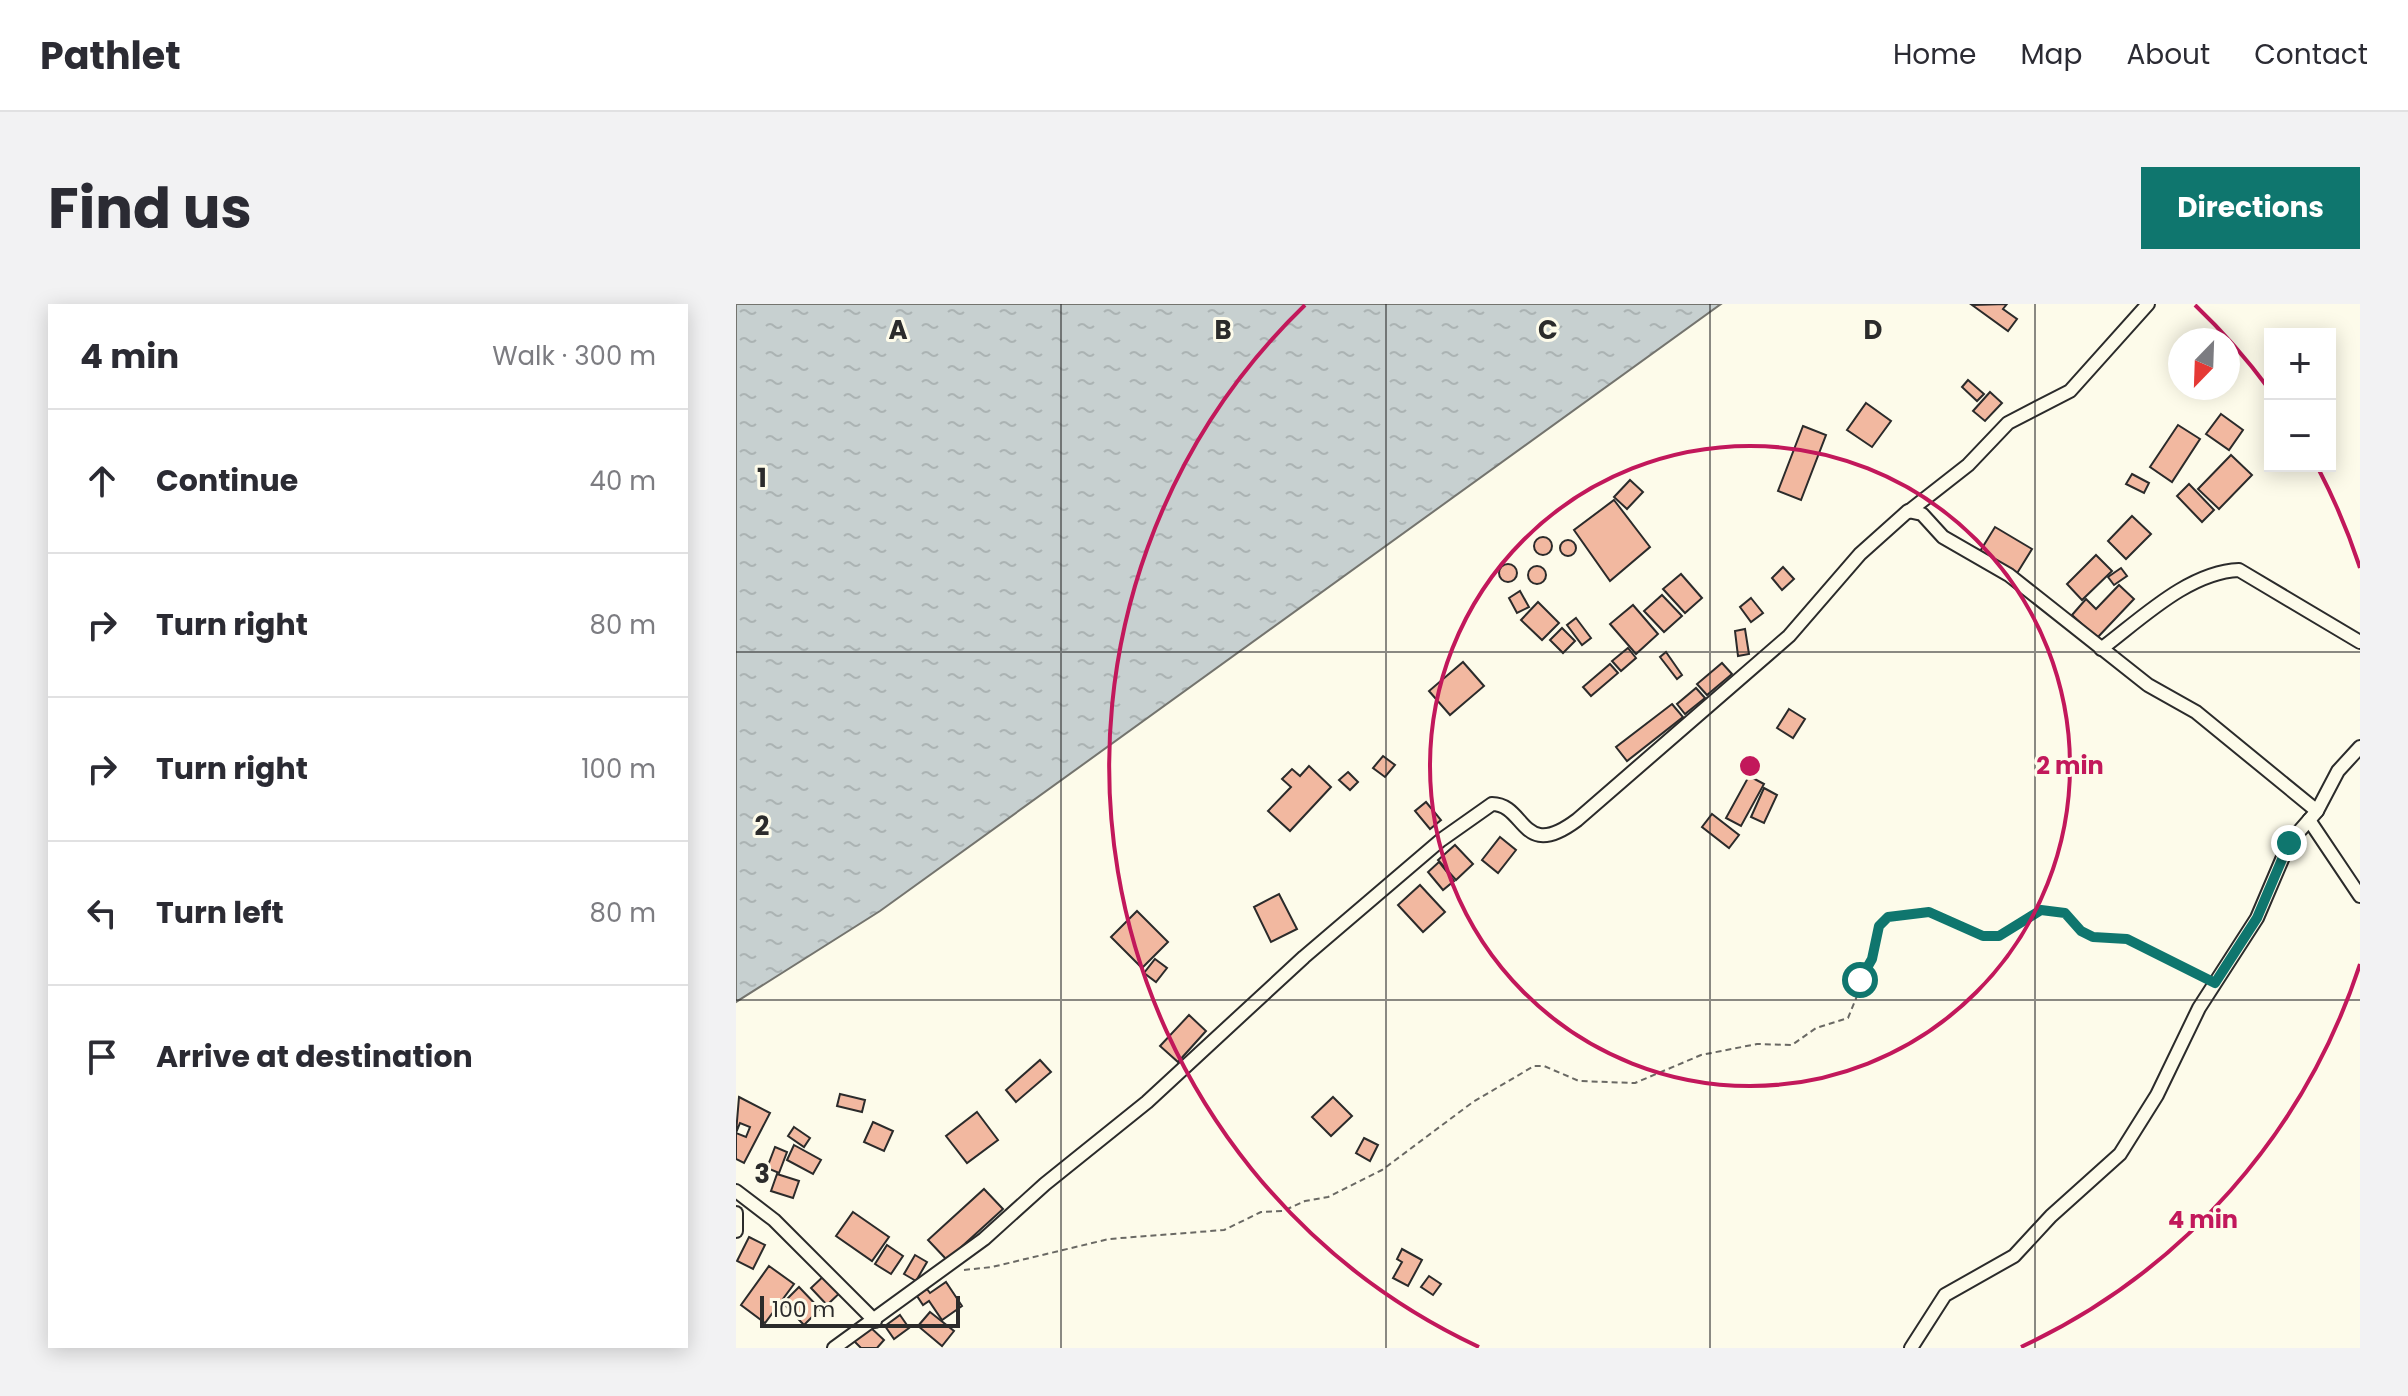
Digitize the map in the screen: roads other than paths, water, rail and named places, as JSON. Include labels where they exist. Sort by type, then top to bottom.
[{"type":"street","points":[[834,1348],[939,1273],[1147,1102],[1304,957],[1441,840],[1492,804],[1504,807],[1540,836],[1554,836],[1577,820],[1789,636],[1860,554],[1968,465],[2008,423],[2070,391],[2148,304]]},
{"type":"street","points":[[1908,512],[1922,514],[1943,537],[2009,575],[2148,685],[2196,712],[2313,816],[2360,896]]},
{"type":"street","points":[[2101,649],[2180,591],[2216,571],[2239,570],[2360,642]]},
{"type":"street","points":[[1911,1348],[1945,1295],[2014,1256],[2051,1216],[2120,1154],[2157,1095],[2199,1008],[2257,918],[2289,843],[2313,816],[2338,771],[2360,747]]},
{"type":"street","points":[[736,1191],[774,1220],[875,1321]]},
{"type":"street","points":[[736,1213],[736,1231]]},
{"type":"water","points":[[736,304],[1721,304],[880,911],[736,1002]]}]
